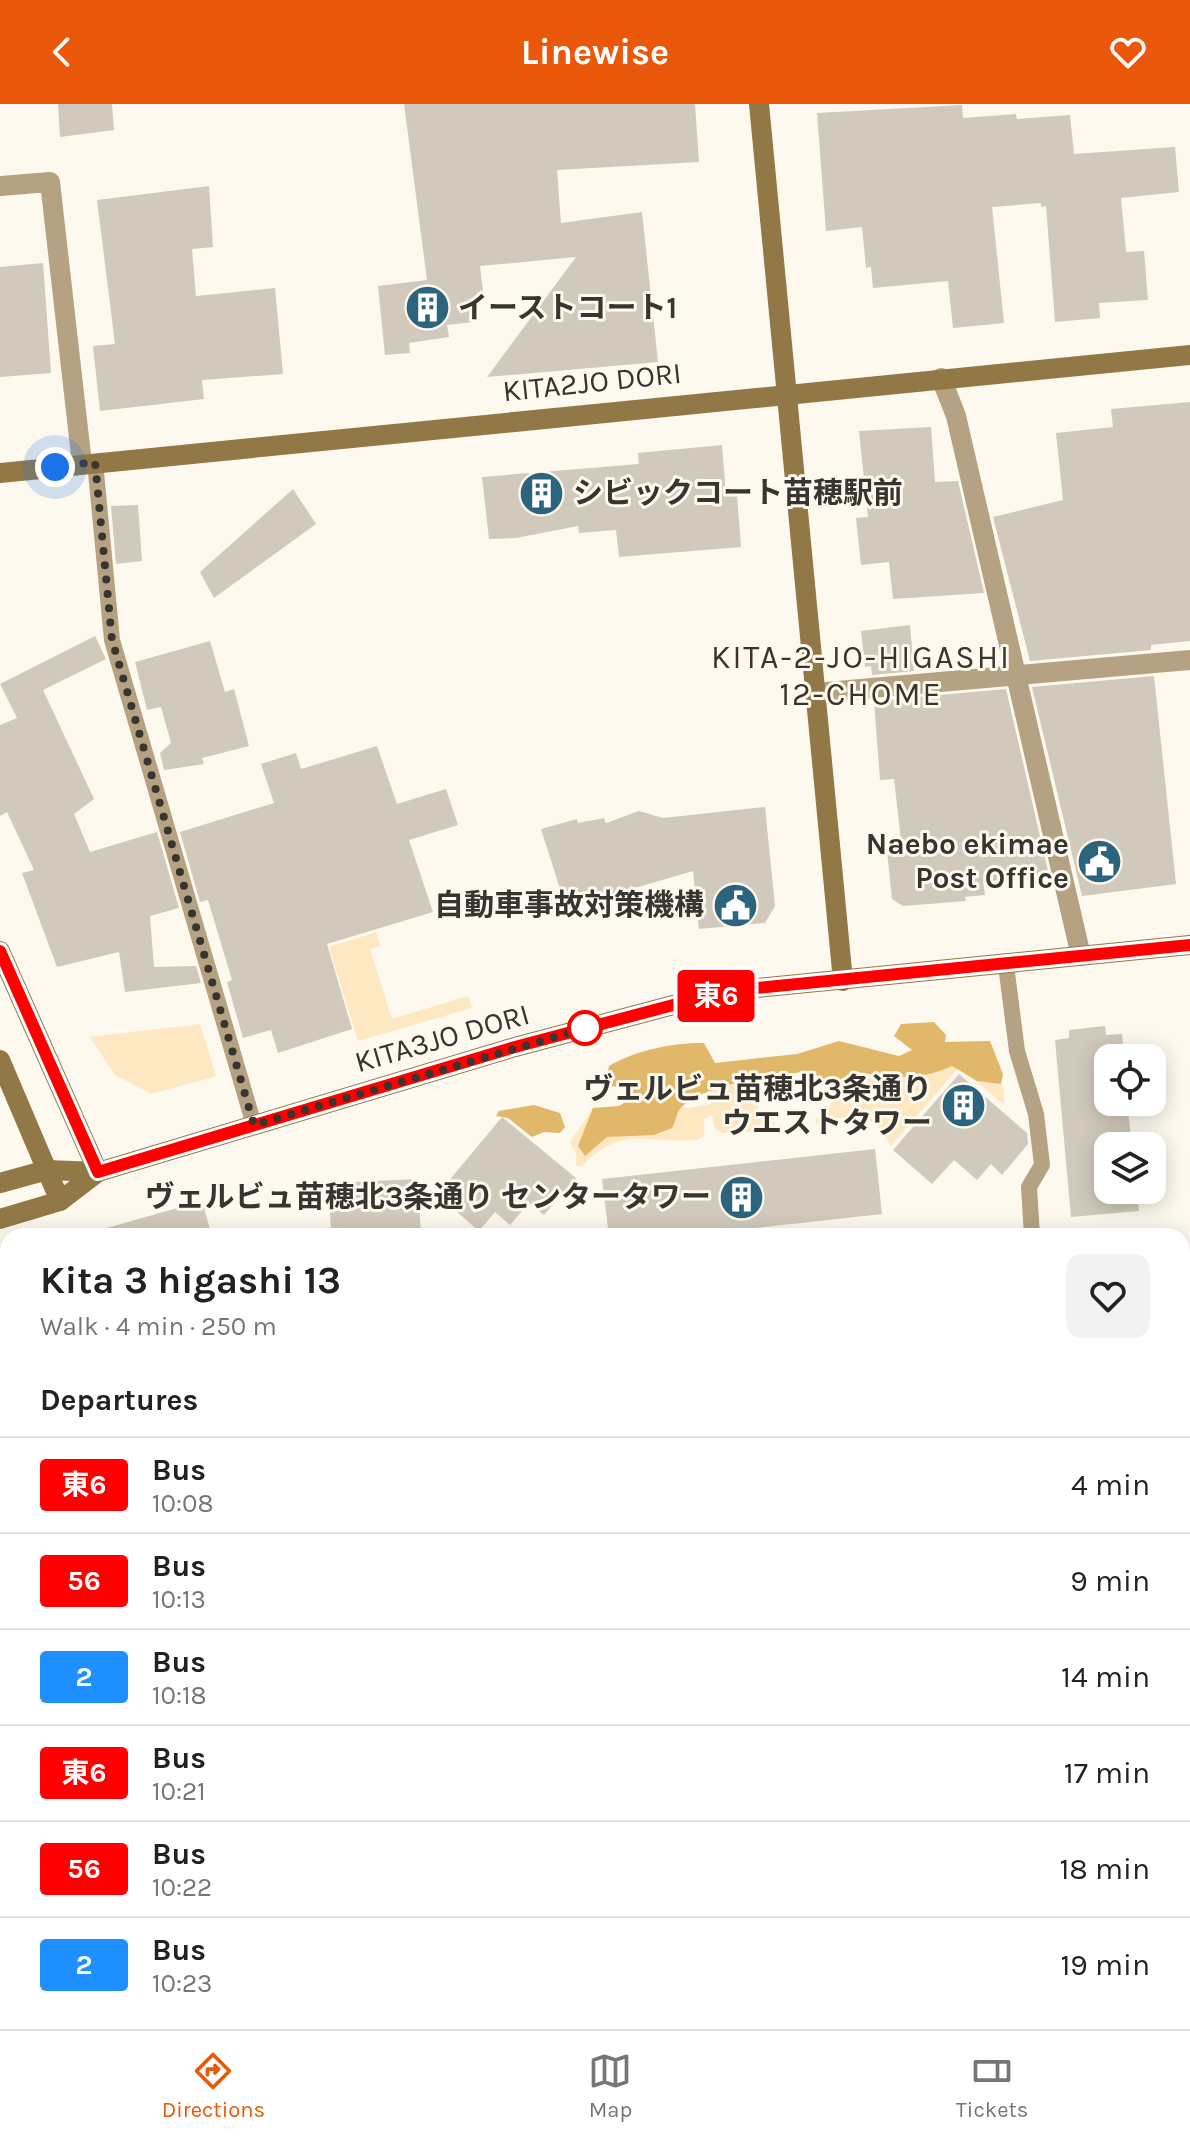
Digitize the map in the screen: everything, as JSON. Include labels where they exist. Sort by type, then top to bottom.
[{"type":"street","points":[[759,104],[843,981]]},
{"type":"street","points":[[0,186],[50,182],[88,463]]},
{"type":"street","name":"KITA2JO DORI","points":[[0,473],[1190,355]]},
{"type":"street","points":[[941,378],[956,416],[1081,956]]},
{"type":"street","points":[[815,693],[1190,660]]},
{"type":"street","name":"KITA3JO DORI","points":[[0,1183],[47,1170],[98,1172],[515,1047],[677,1004],[757,988],[1190,945]]},
{"type":"street","points":[[0,951],[98,1172]]},
{"type":"street","points":[[0,1060],[60,1201],[0,1219]]},
{"type":"street","name":"KITA3JO DORI","points":[[60,1201],[98,1172]]},
{"type":"lane","points":[[88,463],[112,640],[254,1125]]},
{"type":"lane","points":[[1006,965],[1017,1051],[1036,1114],[1042,1165],[1029,1187],[1032,1228]]},
{"type":"shaded area","points":[[376,932],[380,946],[370,949],[392,1019],[468,996],[472,1008],[358,1041],[329,947]]},
{"type":"shaded area","points":[[934,1022],[946,1035],[945,1042],[990,1041],[1003,1074],[1001,1084],[977,1081],[952,1066],[929,1074],[906,1077],[858,1072],[857,1084],[840,1092],[830,1090],[812,1071],[781,1075],[704,1093],[679,1110],[672,1128],[654,1135],[607,1137],[585,1156],[578,1146],[593,1108],[619,1106],[634,1097],[626,1088],[604,1085],[609,1066],[642,1052],[679,1044],[704,1043],[715,1063],[797,1054],[839,1041],[899,1056],[912,1050],[894,1036],[901,1024]]},
{"type":"shaded area","points":[[200,1024],[216,1076],[151,1094],[115,1075],[90,1037]]},
{"type":"shaded area","points":[[990,1052],[1004,1091],[1004,1105],[959,1067],[891,1146],[876,1123],[850,1116],[816,1124],[815,1119],[831,1104],[829,1070],[771,1076],[755,1086],[761,1113],[776,1123],[768,1131],[722,1133],[715,1129],[712,1115],[704,1119],[704,1136],[697,1140],[623,1140],[596,1153],[582,1166],[576,1166],[576,1154],[570,1142],[593,1108],[619,1106],[634,1097],[687,1108],[711,1104],[708,1075]]},
{"type":"shaded area","points":[[534,1105],[560,1113],[565,1127],[560,1133],[544,1132],[532,1137],[508,1118],[496,1116],[499,1111]]},
{"type":"building","points":[[58,104],[112,104],[114,130],[60,137]]},
{"type":"building","points":[[404,104],[695,104],[699,162],[557,170],[561,223],[642,212],[658,362],[487,377],[576,257],[480,266],[484,299],[473,300],[473,322],[447,325],[449,337],[409,343],[410,353],[385,355],[378,286],[427,280]]},
{"type":"building","points":[[962,105],[963,118],[1016,114],[1017,119],[1070,115],[1074,154],[1175,147],[1179,192],[1121,198],[1126,252],[1144,251],[1148,300],[1099,303],[1100,318],[1055,322],[1046,206],[1041,207],[1041,203],[992,207],[1004,323],[953,328],[948,281],[873,288],[871,267],[866,268],[862,227],[826,231],[817,113]]},
{"type":"building","points":[[209,186],[213,247],[192,249],[196,296],[275,288],[283,374],[202,380],[204,399],[100,411],[93,346],[115,344],[97,200]]},
{"type":"building","points":[[43,263],[51,373],[0,377],[0,267]]},
{"type":"building","points":[[1190,402],[1190,641],[1151,645],[1151,650],[1030,661],[993,517],[1063,500],[1056,433],[1113,427],[1111,409]]},
{"type":"building","points":[[931,427],[935,482],[958,481],[984,593],[893,599],[889,562],[861,565],[856,518],[868,517],[859,431]]},
{"type":"building","points":[[722,445],[726,496],[737,495],[741,547],[619,557],[616,530],[579,533],[578,526],[516,538],[489,539],[482,477],[639,464],[638,453]]},
{"type":"building","points":[[293,489],[316,524],[214,598],[200,572]]},
{"type":"building","points":[[138,505],[142,561],[116,564],[111,506]]},
{"type":"building","points":[[910,625],[914,671],[872,675],[871,666],[865,667],[861,631]]},
{"type":"building","points":[[95,636],[106,659],[43,690],[94,799],[74,814],[90,852],[157,832],[179,908],[150,916],[154,967],[196,966],[201,983],[125,992],[119,952],[57,967],[22,873],[34,870],[7,812],[0,816],[0,725],[17,718],[0,684]]},
{"type":"building","points":[[210,641],[225,692],[234,689],[249,746],[202,758],[204,764],[164,770],[160,753],[171,743],[161,707],[147,710],[135,662]]},
{"type":"building","points":[[1154,676],[1176,884],[1082,896],[1032,687]]},
{"type":"building","points":[[1006,689],[1049,875],[983,882],[985,895],[965,897],[966,901],[903,906],[892,899],[887,851],[902,849],[894,779],[880,780],[874,701]]},
{"type":"building","points":[[377,746],[397,804],[446,789],[458,825],[409,840],[433,912],[327,944],[352,1029],[278,1053],[271,1030],[243,1038],[227,982],[232,980],[208,900],[200,902],[180,832],[274,803],[261,764],[296,753],[301,769]]},
{"type":"building","points":[[765,807],[775,906],[765,923],[699,929],[693,871],[566,908],[541,829],[577,819],[578,823],[604,818],[606,823],[639,811],[663,818]]},
{"type":"building","points":[[1105,1026],[1106,1035],[1122,1034],[1123,1044],[1094,1044],[1094,1116],[1129,1116],[1130,1132],[1094,1132],[1094,1204],[1138,1204],[1139,1211],[1071,1217],[1055,1040],[1069,1038],[1069,1030]]},
{"type":"building","name":"ヴェルビュ苗穂北3条通り ウエストタワー","points":[[959,1074],[1027,1133],[1028,1144],[1002,1175],[991,1164],[977,1180],[954,1160],[932,1184],[893,1150]]},
{"type":"building","points":[[502,1117],[576,1178],[544,1215],[529,1203],[510,1225],[495,1212],[482,1228],[476,1228],[437,1195]]},
{"type":"building","name":"ヴェルビュ苗穂北3条通り センタータワー","points":[[875,1149],[882,1214],[754,1228],[608,1228],[602,1179]]},
{"type":"building","points":[[418,1179],[421,1228],[331,1228],[329,1183]]},
{"type":"building","points":[[202,1201],[210,1228],[107,1228]]},
{"type":"bus line","name":"東6","points":[[0,951],[98,1172],[515,1047],[677,1004],[757,988],[1190,945]]},
{"type":"place","name":"イーストコート1","points":[[427,308]]},
{"type":"place","name":"シビックコート苗穂駅前","points":[[542,493]]},
{"type":"place","name":"Naebo ekimae Post Office","points":[[1100,861]]},
{"type":"place","name":"自動車事故対策機構","points":[[735,905]]},
{"type":"place","name":"ヴェルビュ苗穂北3条通り ウエストタワー","points":[[963,1106]]},
{"type":"place","name":"ヴェルビュ苗穂北3条通り センタータワー","points":[[742,1197]]},
{"type":"district","name":"KITA-2-JO-HIGASHI 12-CHOME","points":[[861,676]]},
{"type":"route","points":[[55,467],[95,462],[112,640],[254,1125],[596,1025],[585,1028]]}]
